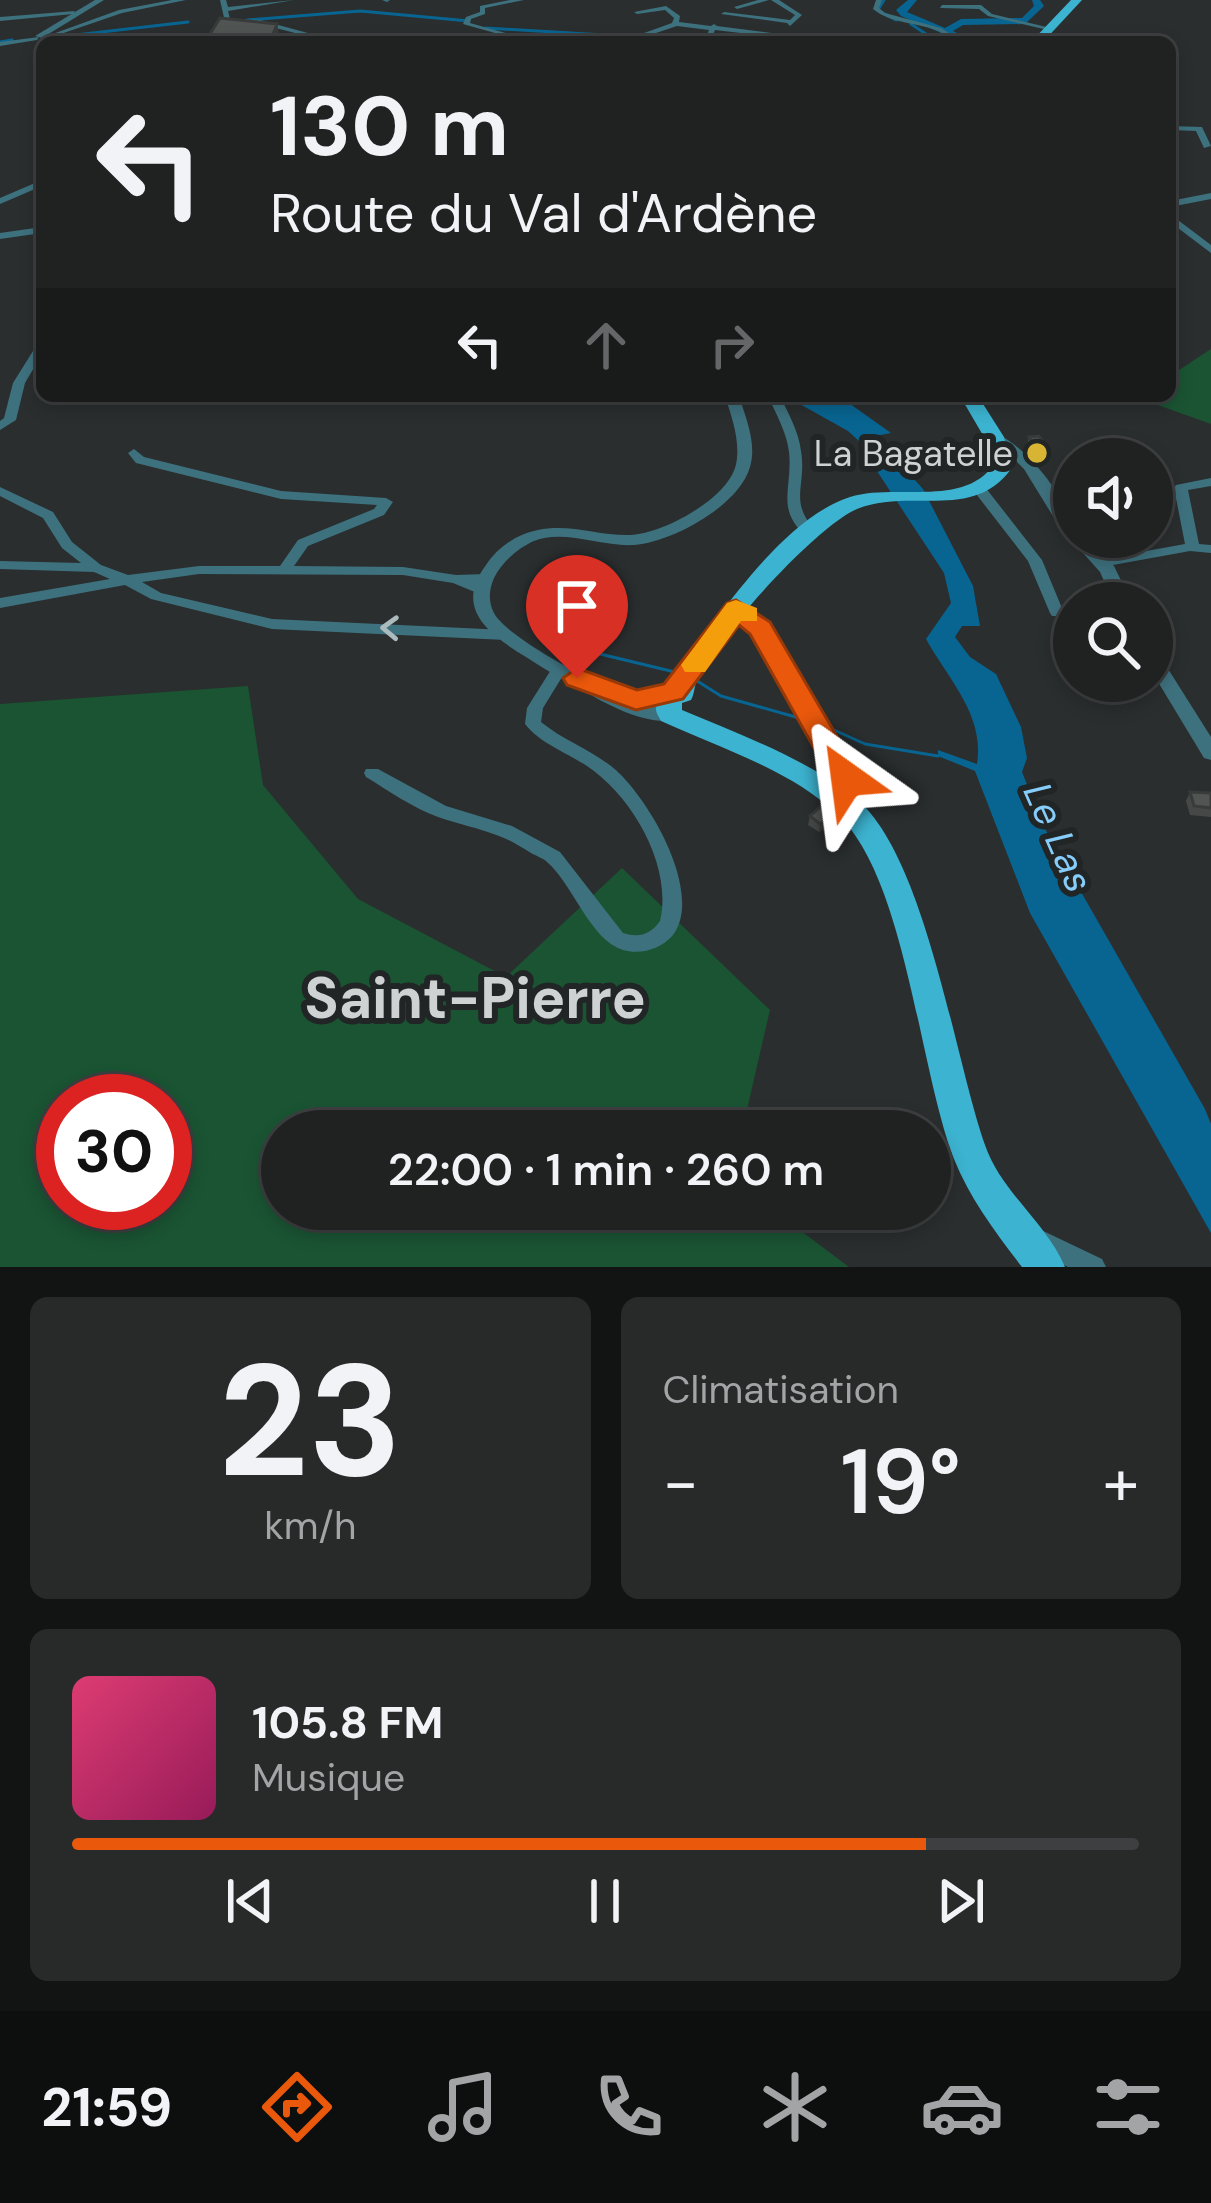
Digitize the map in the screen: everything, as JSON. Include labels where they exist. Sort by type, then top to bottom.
[{"type":"main road","points":[[1044,36],[1077,0]]},
{"type":"main road","points":[[973,402],[994,437],[1001,471],[970,492],[883,496],[840,508],[736,609],[678,698],[706,727],[787,766],[837,798],[869,830],[887,861],[964,1141],[989,1194],[1046,1267]]},
{"type":"street","points":[[46,36],[73,12],[100,0]]},
{"type":"street","points":[[50,36],[121,11],[183,0]]},
{"type":"street","points":[[291,0],[224,5],[228,21],[260,22],[315,36]]},
{"type":"street","points":[[508,36],[471,28],[466,20],[483,14],[482,7],[521,0]]},
{"type":"street","points":[[737,7],[770,0],[799,15],[778,34]]},
{"type":"street","points":[[942,7],[978,6],[992,16],[1052,29]]},
{"type":"street","points":[[877,7],[947,36]]},
{"type":"street","points":[[637,12],[666,8],[678,16],[675,24]]},
{"type":"street","points":[[0,19],[73,12]]},
{"type":"street","points":[[724,14],[792,22]]},
{"type":"street","points":[[635,36],[675,24],[793,36]]},
{"type":"street","points":[[710,36],[714,26]]},
{"type":"street","points":[[0,44],[36,39]]},
{"type":"street","points":[[1176,128],[1199,129],[1208,146]]},
{"type":"street","points":[[0,201],[36,186]]},
{"type":"street","points":[[1176,202],[1211,196]]},
{"type":"street","points":[[1176,222],[1211,250]]},
{"type":"street","points":[[0,236],[36,231]]},
{"type":"street","points":[[0,426],[10,420],[19,382],[36,355]]},
{"type":"street","points":[[678,698],[636,700],[559,669],[506,635],[485,614],[484,584],[526,538],[546,534],[652,538],[721,500],[739,480],[747,450],[734,402]]},
{"type":"street","points":[[777,402],[795,445],[790,484],[800,525],[811,533]]},
{"type":"street","points":[[994,437],[1012,448],[1053,502]]},
{"type":"street","points":[[134,453],[145,461],[276,494],[386,502],[379,512],[302,543],[284,570]]},
{"type":"street","points":[[1193,547],[1181,488],[1211,482]]},
{"type":"street","points":[[1044,489],[1053,489]]},
{"type":"street","points":[[0,491],[48,515],[67,545],[96,568],[156,596],[272,624],[506,635]]},
{"type":"street","points":[[970,492],[1035,560],[1053,604]]},
{"type":"street","points":[[1102,562],[1193,547],[1211,549]]},
{"type":"street","points":[[1098,558],[1112,582]]},
{"type":"street","points":[[0,565],[96,568]]},
{"type":"street","points":[[0,602],[199,570],[403,571],[484,584]]},
{"type":"street","points":[[736,609],[760,628],[847,779],[837,798]]},
{"type":"street","points":[[372,772],[440,811],[544,850],[574,878],[610,934],[631,945],[654,940],[667,928],[672,901],[663,852],[648,821],[598,766],[533,724],[535,708],[559,669]]},
{"type":"street","points":[[600,688],[678,698]]},
{"type":"street","points":[[1173,691],[1211,753]]},
{"type":"street","points":[[1024,1240],[1041,1241],[1094,1267]]},
{"type":"green space","points":[[1211,349],[1211,424],[1149,402],[1176,402],[1176,372]]},
{"type":"green space","points":[[248,686],[263,785],[358,899],[506,977],[622,868],[770,1010],[747,1110],[261,1110],[261,1230],[800,1230],[849,1267],[0,1267],[0,704]]},
{"type":"water","points":[[847,402],[891,433],[875,436],[923,489],[973,586],[980,626],[962,626],[955,637],[970,657],[996,674],[1021,727],[1027,758],[1022,772],[1044,827],[1211,1124],[1211,1233],[1030,913],[975,771],[938,756],[938,750],[977,764],[976,729],[970,713],[926,639],[951,603],[944,573],[869,459],[873,454],[848,431],[798,403]]},
{"type":"building","points":[[220,18],[277,24],[272,36],[209,36]]},
{"type":"building","points":[[1039,436],[1048,449],[1038,450],[1029,437]]},
{"type":"building","points":[[1190,792],[1211,793],[1211,808],[1194,806]]},
{"type":"building","points":[[827,801],[838,813],[820,824],[810,816]]},
{"type":"waterway","points":[[879,8],[884,0]]},
{"type":"waterway","name":"Le Las","points":[[913,0],[901,10],[904,14],[957,36]]},
{"type":"waterway","points":[[949,29],[961,22],[1025,21],[1039,6],[1036,0]]},
{"type":"waterway","points":[[877,10],[896,20]]},
{"type":"waterway","points":[[247,20],[360,11],[469,21]]},
{"type":"waterway","points":[[67,36],[188,22]]},
{"type":"waterway","points":[[911,24],[929,36]]},
{"type":"waterway","points":[[486,28],[621,36]]},
{"type":"waterway","points":[[0,42],[12,40]]},
{"type":"waterway","points":[[600,654],[679,673]]},
{"type":"waterway","points":[[694,679],[721,696],[799,718]]},
{"type":"waterway","points":[[823,725],[865,744],[938,756]]},
{"type":"slow traffic","points":[[695,665],[736,609],[747,614]]},
{"type":"place","name":"La Bagatelle","points":[[1037,453]]},
{"type":"district","name":"Saint-Pierre","points":[[475,998]]},
{"type":"route","points":[[577,678],[636,700],[673,692],[736,609],[751,616],[760,628],[847,779]]}]
